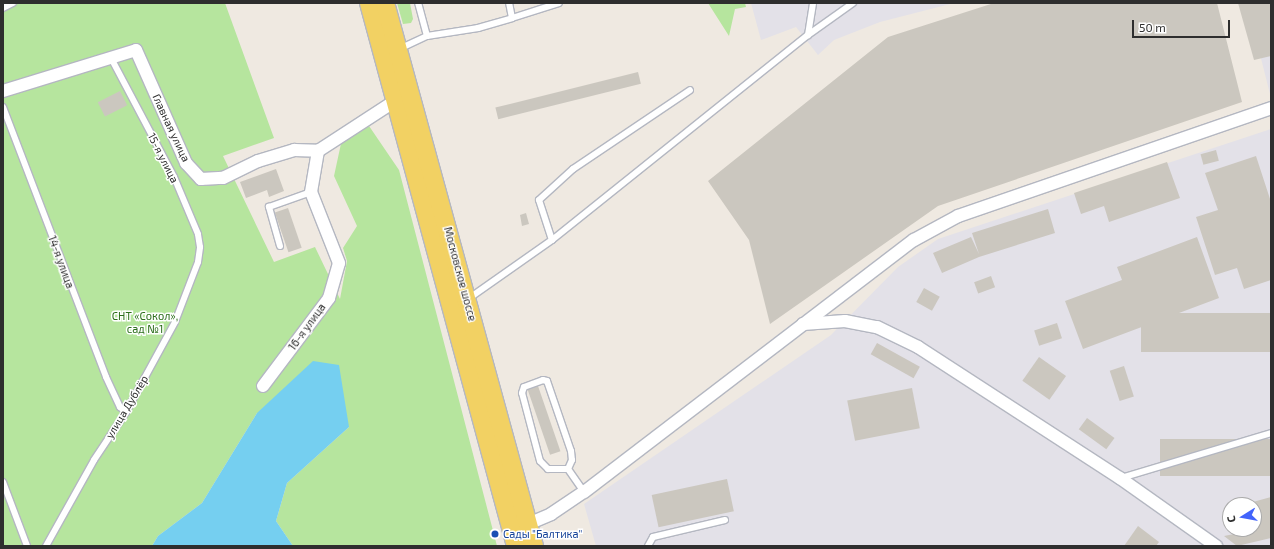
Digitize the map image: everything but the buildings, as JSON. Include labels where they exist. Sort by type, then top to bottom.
[{"type":"main road","name":"Московское шоссе","points":[[369,3],[395,101],[519,526],[534,546]]},
{"type":"main road","name":"Московское шоссе","points":[[385,3],[467,300],[519,526],[516,546]]},
{"type":"street","name":"Главная улица","points":[[3,91],[21,84],[80,69],[136,50],[186,163],[201,179],[223,178],[258,161],[294,150],[318,151]]},
{"type":"street","points":[[311,192],[318,151],[395,101]]},
{"type":"street","points":[[519,526],[551,514],[584,492],[914,240],[958,216],[1271,108]]},
{"type":"street","name":"16-я улица","points":[[263,386],[329,298],[339,263],[311,192]]},
{"type":"street","points":[[803,324],[845,320],[877,327],[918,347],[1120,478],[1216,546]]},
{"type":"lane","points":[[3,8],[13,3]]},
{"type":"lane","points":[[418,3],[427,36]]},
{"type":"lane","points":[[508,3],[512,18]]},
{"type":"lane","points":[[398,50],[427,36],[478,28],[559,3]]},
{"type":"lane","points":[[808,35],[813,3]]},
{"type":"lane","points":[[467,300],[552,240],[808,35],[853,3]]},
{"type":"lane","name":"15-я улица","points":[[111,58],[174,177],[198,234],[200,247],[198,262]]},
{"type":"lane","points":[[552,240],[539,200],[573,169],[690,90]]},
{"type":"lane","name":"14-я улица","points":[[3,107],[106,377],[120,407],[126,412]]},
{"type":"lane","points":[[280,246],[268,207],[311,192]]},
{"type":"lane","name":"улица Дублёр","points":[[46,546],[94,460],[126,412],[174,322],[198,262]]},
{"type":"lane","points":[[547,381],[571,451],[572,460],[568,469],[548,469],[540,461],[522,393],[524,387],[547,381]]},
{"type":"lane","points":[[1120,478],[1271,433]]},
{"type":"lane","points":[[568,469],[584,492]]},
{"type":"lane","points":[[3,482],[26,546]]},
{"type":"lane","points":[[648,546],[653,537],[725,520]]},
{"type":"shaded area","points":[[751,3],[954,3],[880,22],[834,40],[818,55],[796,27],[761,40]]},
{"type":"shaded area","points":[[1247,3],[1271,3],[1270,95],[1270,94]]},
{"type":"shaded area","points":[[1271,129],[1271,546],[596,546],[584,504],[831,335],[898,267],[938,239]]},
{"type":"green space","name":"СНТ «Сокол», сад №1","points":[[3,3],[225,3],[274,138],[223,156],[274,262],[315,247],[340,299],[347,261],[343,248],[357,226],[334,176],[342,139],[367,123],[399,170],[497,546],[293,546],[276,521],[287,483],[349,427],[257,413],[202,503],[158,536],[152,546],[3,546]]},
{"type":"green space","points":[[397,3],[410,3],[413,19],[411,23],[403,24]]},
{"type":"green space","points":[[708,3],[745,3],[746,7],[735,9],[729,36]]},
{"type":"water","points":[[313,361],[339,365],[349,427],[287,483],[276,521],[293,546],[152,546],[158,536],[202,503],[257,413]]},
{"type":"place","name":"Сады \"Балтика\"","points":[[495,534]]}]
